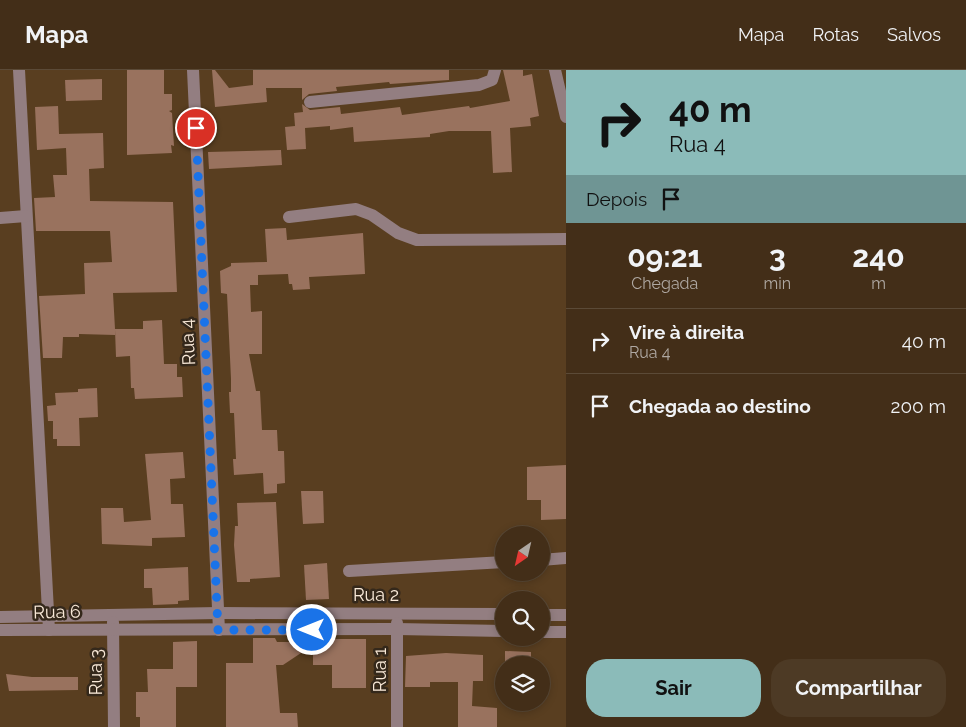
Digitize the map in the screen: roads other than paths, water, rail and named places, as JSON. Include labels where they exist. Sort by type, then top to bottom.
[{"type":"street","points":[[19,70],[48,630]]},
{"type":"street","name":"Rua 4","points":[[193,70],[218,630]]},
{"type":"street","points":[[310,102],[479,86],[492,80],[495,70]]},
{"type":"street","points":[[555,70],[566,116]]},
{"type":"street","points":[[289,218],[356,209],[372,215],[398,233],[417,240],[566,240]]},
{"type":"street","points":[[0,218],[26,216]]},
{"type":"street","points":[[550,559],[566,558]]},
{"type":"street","points":[[349,571],[495,563]]},
{"type":"street","points":[[113,623],[159,615],[218,613]]},
{"type":"street","name":"Rua 2","points":[[218,613],[495,614]]},
{"type":"street","points":[[312,630],[314,613]]},
{"type":"street","name":"Rua 1","points":[[397,613],[397,727]]},
{"type":"street","points":[[158,630],[159,615]]},
{"type":"street","points":[[550,615],[566,615]]},
{"type":"street","name":"Rua 6","points":[[0,617],[48,617],[113,623]]},
{"type":"street","points":[[113,623],[158,630],[218,630]]},
{"type":"street","name":"Rua 6","points":[[0,630],[48,630],[113,623]]},
{"type":"street","name":"Rua 3","points":[[113,623],[114,727]]},
{"type":"street","name":"Rua 2","points":[[218,630],[397,629],[495,631]]},
{"type":"street","points":[[550,632],[566,632]]}]
